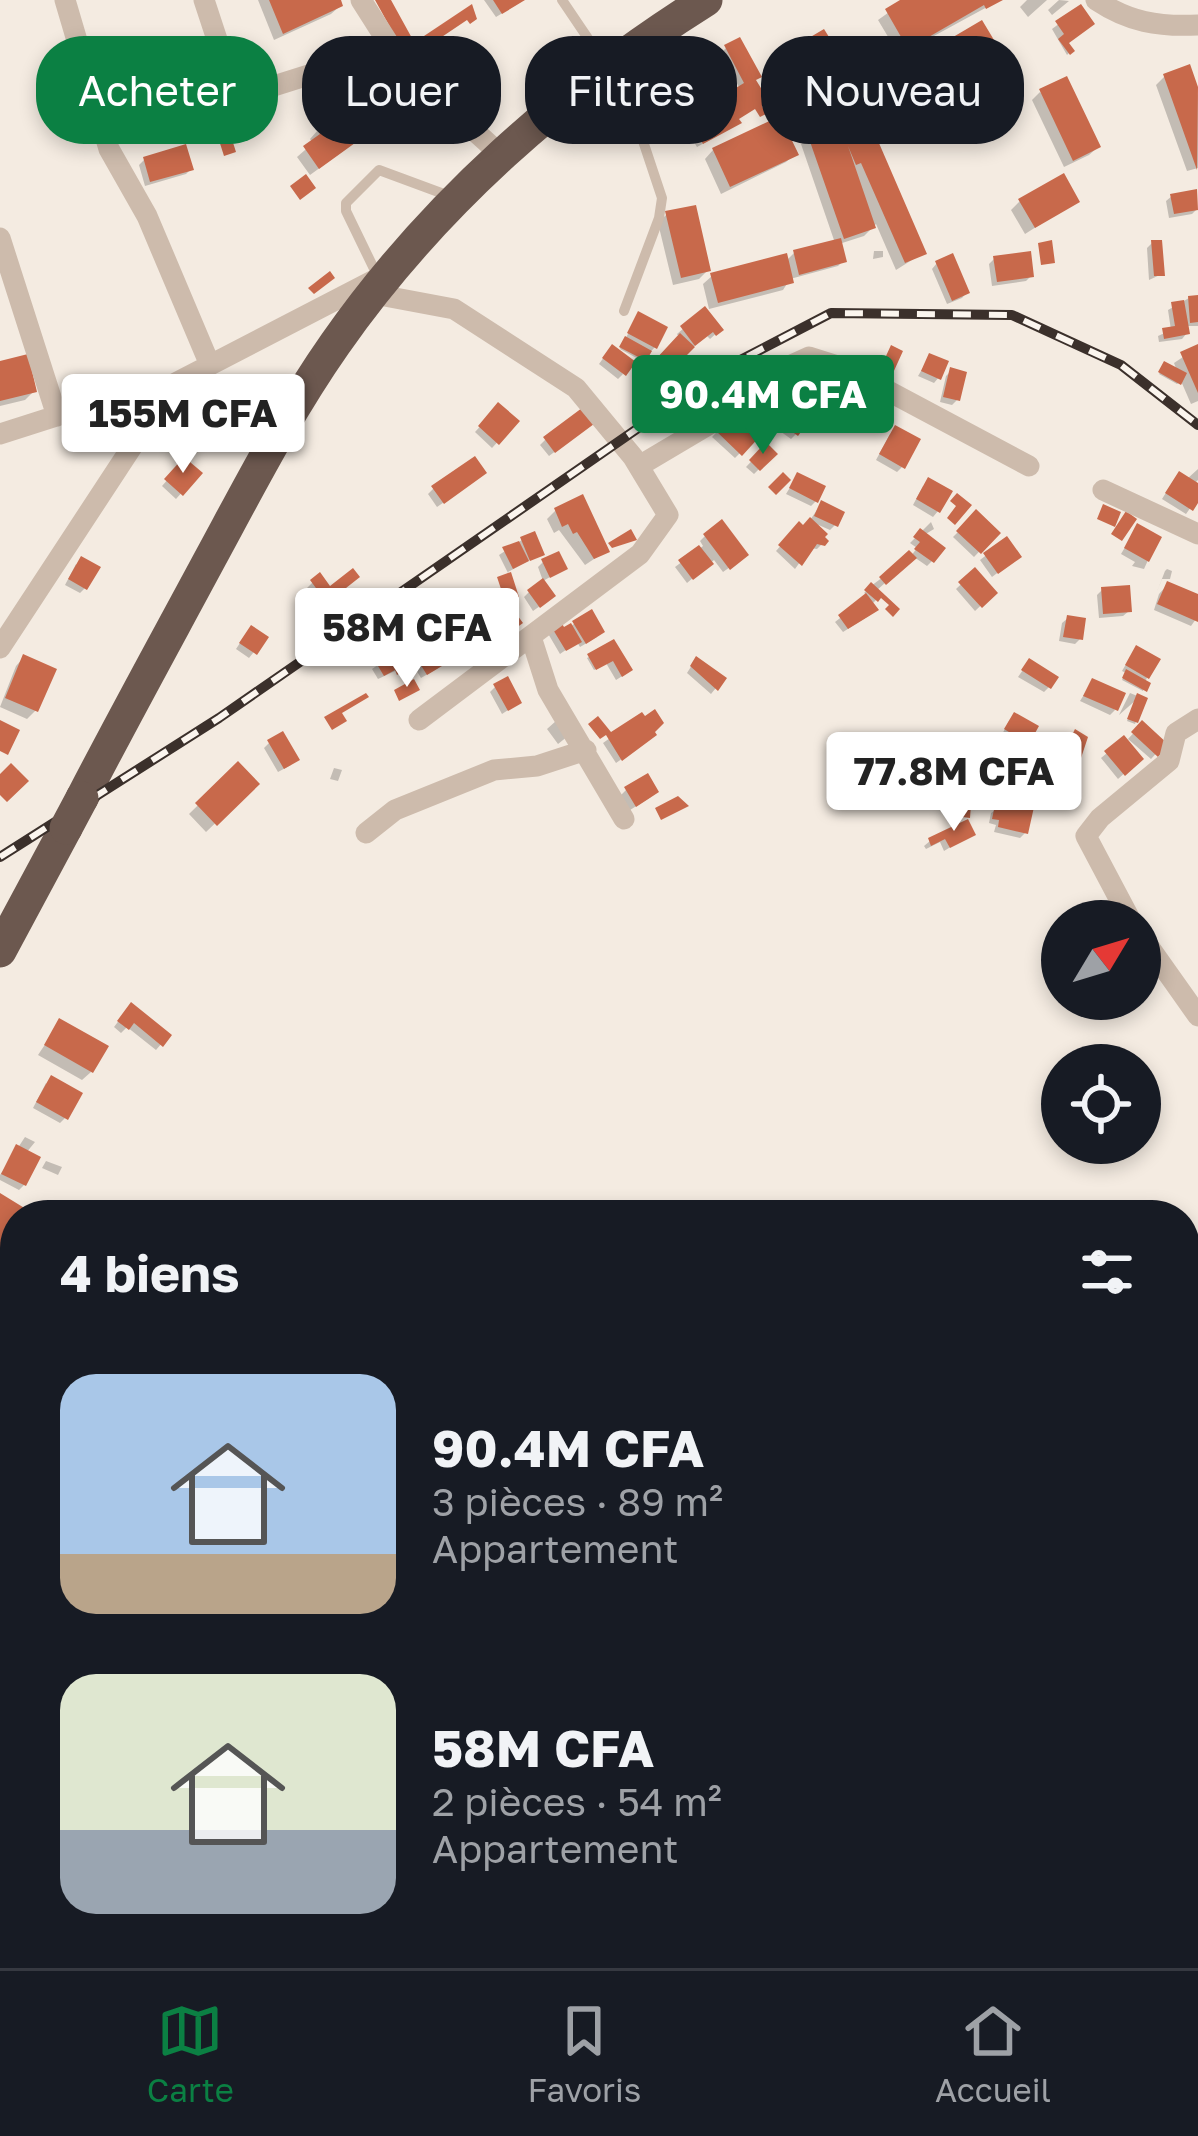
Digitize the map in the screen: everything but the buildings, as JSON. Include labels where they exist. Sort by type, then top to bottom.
[{"type":"highway","points":[[654,36],[706,0]]},
{"type":"highway","points":[[0,951],[256,472],[315,374],[382,280],[457,199],[525,135]]},
{"type":"street","points":[[65,0],[109,149],[147,216],[210,365]]},
{"type":"street","points":[[204,0],[232,85],[261,90],[302,77]]},
{"type":"street","points":[[362,0],[383,36]]},
{"type":"street","points":[[1096,0],[1120,16],[1146,24],[1198,26]]},
{"type":"street","points":[[488,144],[501,155]]},
{"type":"street","points":[[0,238],[57,416]]},
{"type":"street","points":[[0,434],[160,391],[382,280],[454,309],[576,388],[639,466],[668,514],[640,554],[419,720]]},
{"type":"street","points":[[639,466],[725,415],[776,372],[809,357],[847,369],[1029,466]]},
{"type":"street","points":[[0,648],[143,430],[160,391]]},
{"type":"street","points":[[1103,490],[1198,535]]},
{"type":"street","points":[[531,637],[548,691],[625,819]]},
{"type":"street","points":[[1120,900],[1086,836],[1100,818],[1169,760],[1176,733],[1198,719]]},
{"type":"street","points":[[366,833],[395,810],[494,770],[537,766],[586,750]]},
{"type":"street","points":[[1161,964],[1198,1016]]},
{"type":"lane","points":[[569,3],[589,36]]},
{"type":"lane","points":[[624,310],[662,198],[643,144]]},
{"type":"lane","points":[[382,280],[346,212],[346,202],[379,170],[457,199]]},
{"type":"railway","points":[[0,857],[219,718],[725,368],[831,313],[1012,315],[1121,365],[1198,425]]}]
